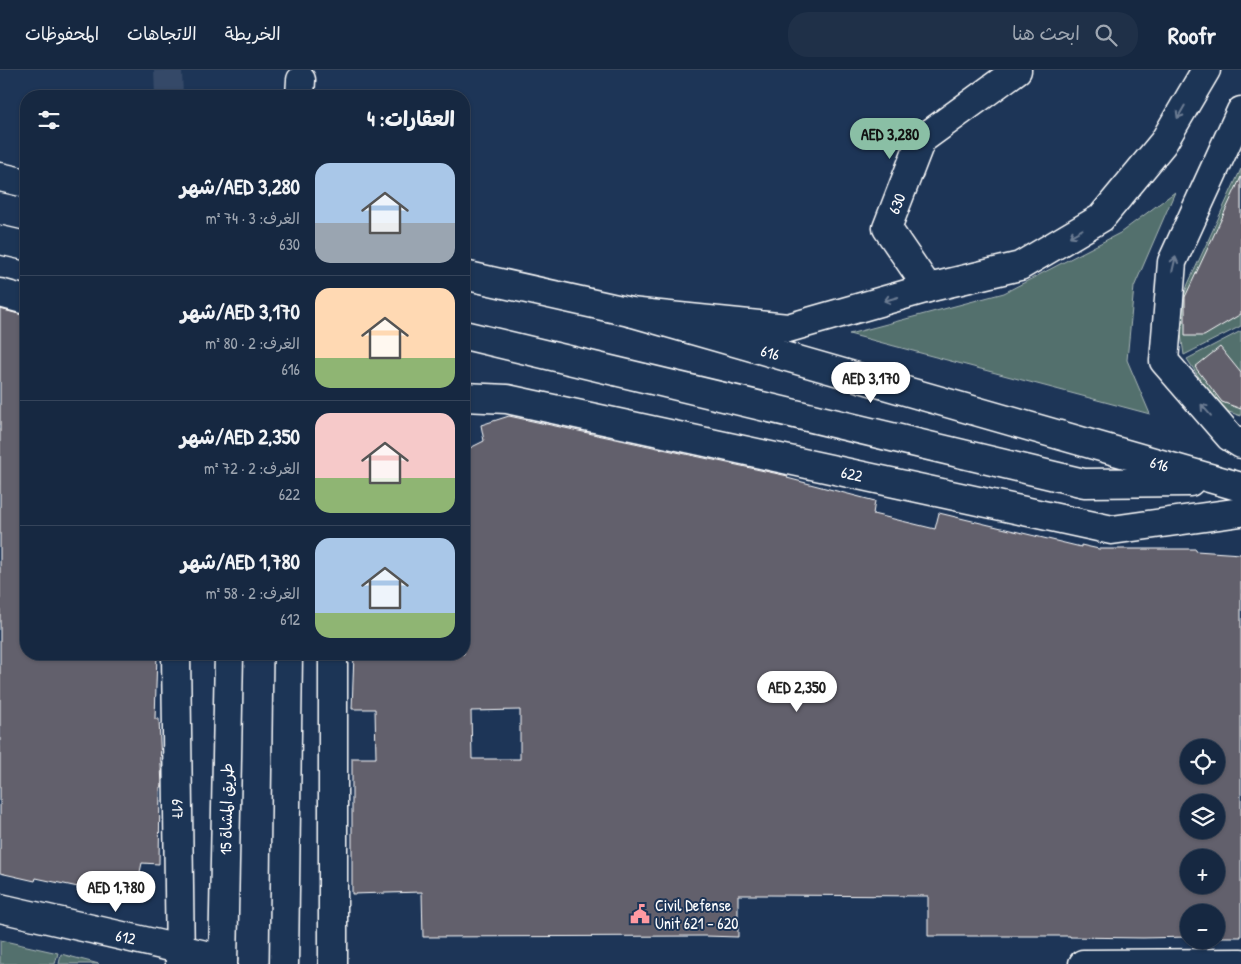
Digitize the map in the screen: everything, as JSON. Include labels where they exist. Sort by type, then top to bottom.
[{"type":"street","name":"630","points":[[928,288],[887,228],[921,140],[1017,70]]},
{"type":"street","points":[[630,312],[788,328],[928,288],[1020,266],[1101,218],[1163,143],[1206,70]]},
{"type":"street","points":[[1241,111],[1172,262],[1164,362],[1230,437],[1241,444]]},
{"type":"street","points":[[0,177],[20,182]]},
{"type":"street","points":[[0,240],[20,245]]},
{"type":"street","name":"616","points":[[470,276],[630,312],[1230,484]]},
{"type":"street","points":[[0,293],[20,298]]},
{"type":"street","name":"616","points":[[470,336],[1084,483],[1230,484]]},
{"type":"street","name":"622","points":[[470,397],[508,399],[1112,530],[1241,512]]},
{"type":"street","name":"617","points":[[176,660],[180,956]]},
{"type":"street","name":"طريق المشاة 15","points":[[223,961],[230,660]]},
{"type":"street","points":[[284,964],[288,660]]},
{"type":"street","points":[[332,964],[333,660]]},
{"type":"street","name":"612","points":[[0,908],[180,956],[223,961]]},
{"type":"street","points":[[1083,964],[1241,963]]},
{"type":"green space","points":[[1241,169],[1241,326],[1184,355],[1178,314],[1188,284]]},
{"type":"green space","points":[[1175,192],[1134,287],[1127,360],[1150,414],[849,334],[1004,293],[1120,233]]},
{"type":"green space","points":[[1241,331],[1241,416],[1220,409],[1187,359]]},
{"type":"green space","points":[[0,940],[58,953],[55,964],[0,964]]},
{"type":"green space","points":[[61,954],[99,964],[59,964]]},
{"type":"building","points":[[1241,177],[1241,314],[1204,336],[1185,336],[1185,297]]},
{"type":"building","points":[[0,309],[20,314],[20,660],[157,660],[155,719],[159,719],[162,787],[160,787],[159,864],[142,863],[134,899],[36,878],[35,881],[0,873]]},
{"type":"building","points":[[1220,347],[1241,373],[1241,409],[1222,402],[1195,367]]},
{"type":"building","points":[[509,416],[788,476],[787,478],[875,501],[873,514],[935,529],[939,513],[1081,547],[1081,545],[1099,549],[1196,549],[1196,551],[1241,554],[1241,937],[1225,937],[1225,904],[1180,904],[1180,937],[928,936],[928,896],[738,895],[738,937],[423,937],[422,892],[352,894],[352,758],[376,758],[375,709],[352,709],[354,660],[470,660],[470,448],[484,441],[481,425]],"holes":[[[520,710],[520,759],[472,759],[471,711]]]},
{"type":"tunnel","points":[[168,70],[169,90]]},
{"type":"place","name":"Civil Defense Unit 621 - 620","points":[[640,914]]}]
